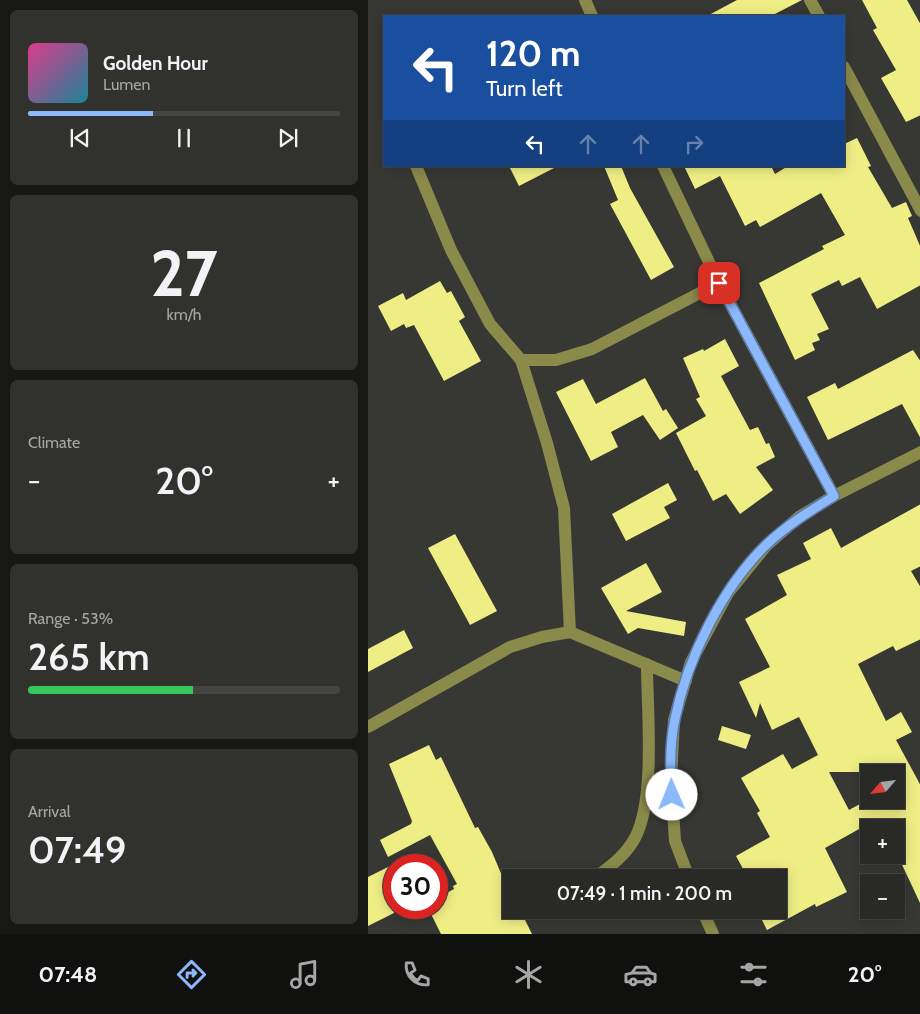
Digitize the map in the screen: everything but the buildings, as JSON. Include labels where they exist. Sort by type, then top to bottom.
[{"type":"street","points":[[585,0],[591,15]]},
{"type":"street","points":[[810,0],[818,15]]},
{"type":"street","points":[[845,68],[920,212]]},
{"type":"street","points":[[416,167],[451,250],[490,324],[522,360],[564,508],[570,632]]},
{"type":"street","points":[[663,167],[719,283],[834,496]]},
{"type":"street","points":[[522,360],[556,360],[592,350],[719,283]]},
{"type":"street","points":[[686,869],[675,841],[671,780],[674,720],[692,662],[728,593],[766,546],[799,517],[834,496],[920,452]]},
{"type":"street","points":[[368,727],[510,647],[542,637],[570,632],[686,680]]},
{"type":"street","points":[[607,869],[618,861],[635,838],[641,822],[646,795],[647,664]]},
{"type":"street","points":[[706,919],[713,934]]},
{"type":"route","points":[[672,795],[674,720],[692,662],[728,593],[766,546],[799,517],[834,496],[719,283]]}]
